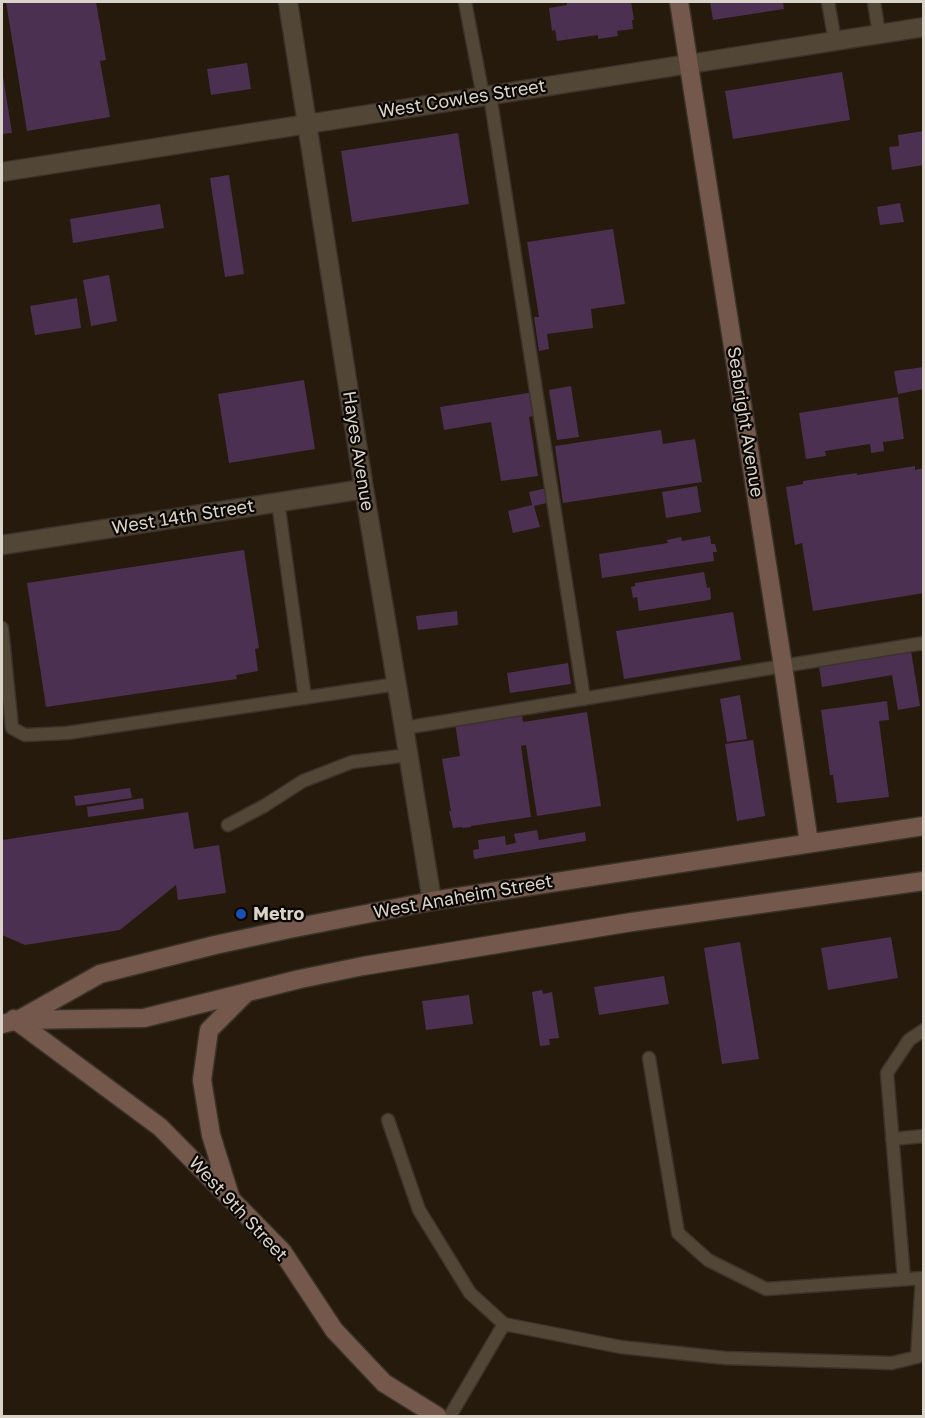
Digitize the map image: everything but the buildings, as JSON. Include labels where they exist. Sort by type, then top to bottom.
[{"type":"main road","name":"Seabright Avenue","points":[[679,2],[809,843]]},
{"type":"main road","name":"West Anaheim Street","points":[[7,1019],[100,974],[289,929],[432,901],[924,826]]},
{"type":"main road","points":[[7,1019],[144,1018],[300,979],[440,953],[632,922],[924,881]]},
{"type":"main road","points":[[231,1198],[212,1135],[202,1080],[209,1030],[247,992]]},
{"type":"main road","name":"West 9th Street","points":[[7,1019],[160,1127],[282,1251],[334,1330],[362,1361],[384,1383],[437,1416]]},
{"type":"street","name":"Hayes Avenue","points":[[288,2],[364,489],[432,901]]},
{"type":"street","name":"West Cowles Street","points":[[2,172],[924,27]]},
{"type":"street","name":"West 14th Street","points":[[2,545],[364,489]]},
{"type":"lane","points":[[465,2],[486,96],[584,699]]},
{"type":"lane","points":[[828,2],[835,41]]},
{"type":"lane","points":[[874,2],[879,34]]},
{"type":"lane","points":[[278,502],[305,698]]},
{"type":"lane","points":[[2,628],[6,711],[12,728],[25,735],[67,733],[397,684]]},
{"type":"lane","points":[[404,728],[924,643]]},
{"type":"lane","points":[[228,825],[264,806],[303,781],[352,762],[408,755]]},
{"type":"lane","points":[[904,1279],[887,1073],[909,1040],[924,1030]]},
{"type":"lane","points":[[388,1120],[419,1210],[470,1293],[504,1324],[621,1347],[725,1358],[892,1363],[916,1357],[923,1278],[766,1289],[708,1260],[678,1233],[649,1058]]},
{"type":"lane","points":[[892,1139],[924,1136]]},
{"type":"lane","points":[[450,1416],[504,1324]]},
{"type":"place","name":"Metro","points":[[241,914]]}]
